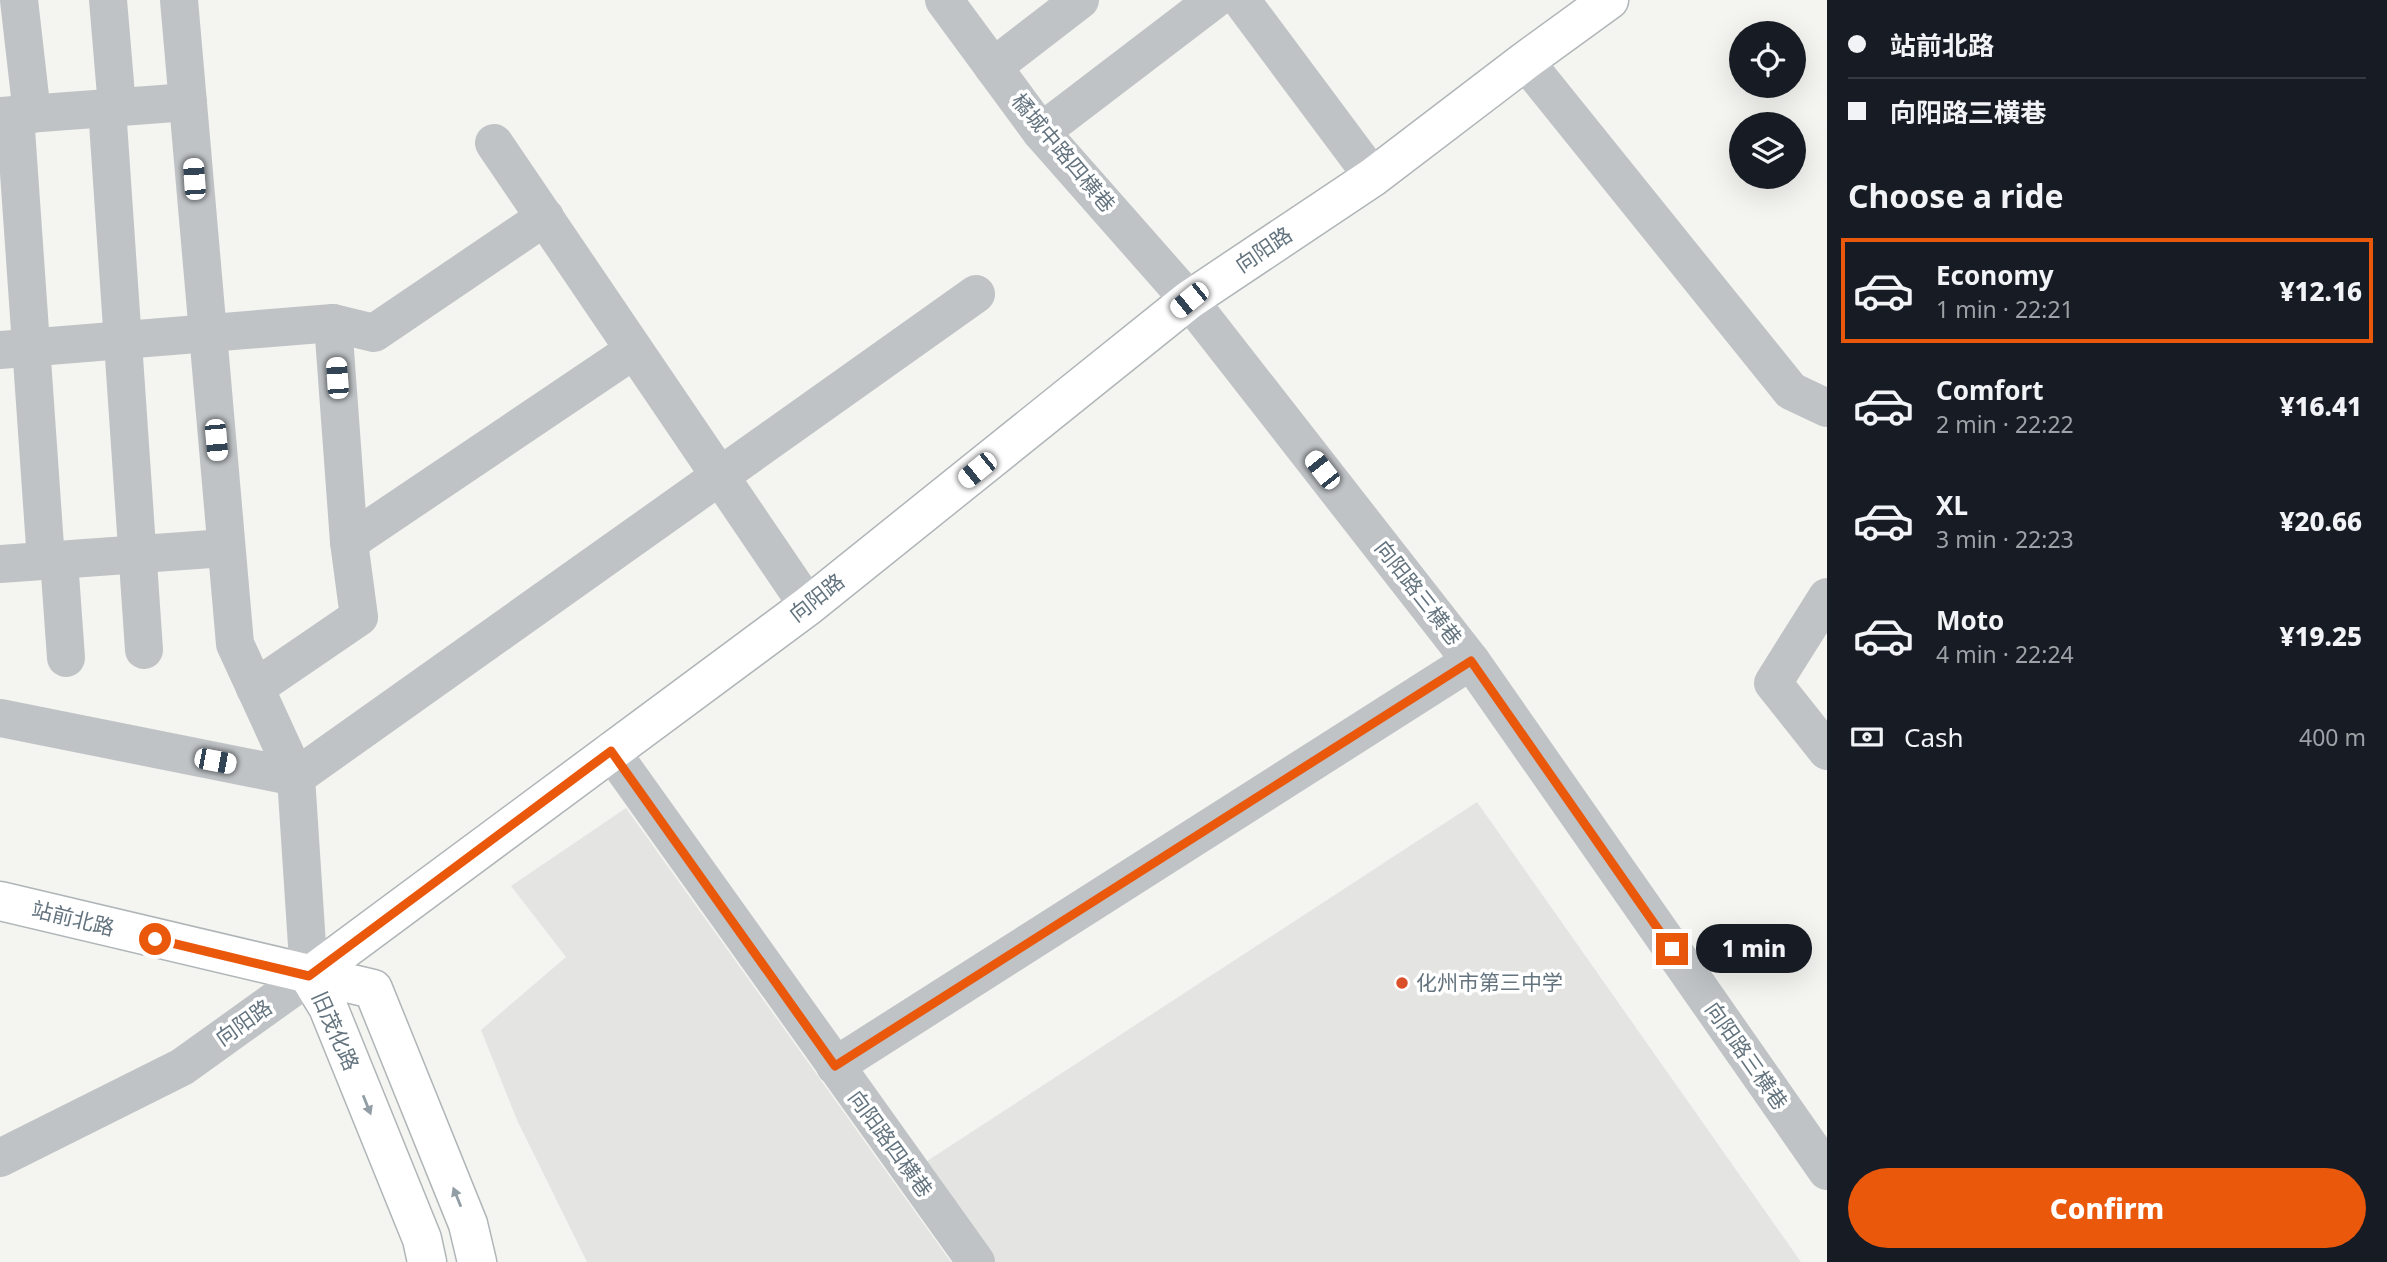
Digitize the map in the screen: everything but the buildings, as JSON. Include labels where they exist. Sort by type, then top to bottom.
[{"type":"main road","name":"向阳路","points":[[309,976],[808,606],[1189,300],[1373,177],[1609,0]]},
{"type":"main road","name":"站前北路","points":[[0,901],[309,976]]},
{"type":"main road","name":"旧茂化路","points":[[309,976],[328,1007],[422,1239],[427,1262]]},
{"type":"main road","name":"旧茂化路","points":[[309,976],[373,989],[468,1224],[477,1262]]},
{"type":"street","points":[[19,0],[16,348],[53,560],[66,657]]},
{"type":"street","points":[[108,0],[123,340],[144,650]]},
{"type":"street","points":[[179,0],[235,644],[296,777],[309,976]]},
{"type":"street","name":"橘城中路四横巷","points":[[945,0],[1041,132],[1189,300]]},
{"type":"street","points":[[993,67],[1080,0]]},
{"type":"street","points":[[1041,132],[1214,0]]},
{"type":"street","points":[[1241,0],[1373,177]]},
{"type":"street","points":[[1525,61],[1791,391],[1827,429]]},
{"type":"street","points":[[16,115],[188,102]]},
{"type":"street","points":[[494,143],[808,606]]},
{"type":"street","points":[[16,348],[333,323],[374,334],[545,217]]},
{"type":"street","points":[[0,718],[296,777],[976,294]]},
{"type":"street","name":"向阳路三横巷","points":[[1189,300],[1471,661],[1827,1171]]},
{"type":"street","points":[[255,688],[359,617],[349,542],[333,323]]},
{"type":"street","points":[[349,542],[634,349]]},
{"type":"street","points":[[1791,391],[1827,408]]},
{"type":"street","points":[[0,564],[225,548]]},
{"type":"street","points":[[1827,597],[1773,683],[1827,751]]},
{"type":"street","points":[[835,1066],[1471,661]]},
{"type":"street","name":"向阳路四横巷","points":[[611,751],[976,1262]]},
{"type":"street","name":"向阳路","points":[[0,1158],[182,1067],[309,976]]},
{"type":"shaded area","name":"化州市第三中学","points":[[1477,802],[1801,1262],[994,1262],[924,1163]]},
{"type":"shaded area","points":[[626,808],[951,1262],[587,1262],[517,1120],[481,1030],[566,957],[511,886]]},
{"type":"place","name":"化州市第三中学","points":[[1402,983]]},
{"type":"route","points":[[155,939],[309,976],[611,751],[835,1066],[1471,661],[1672,949]]}]
